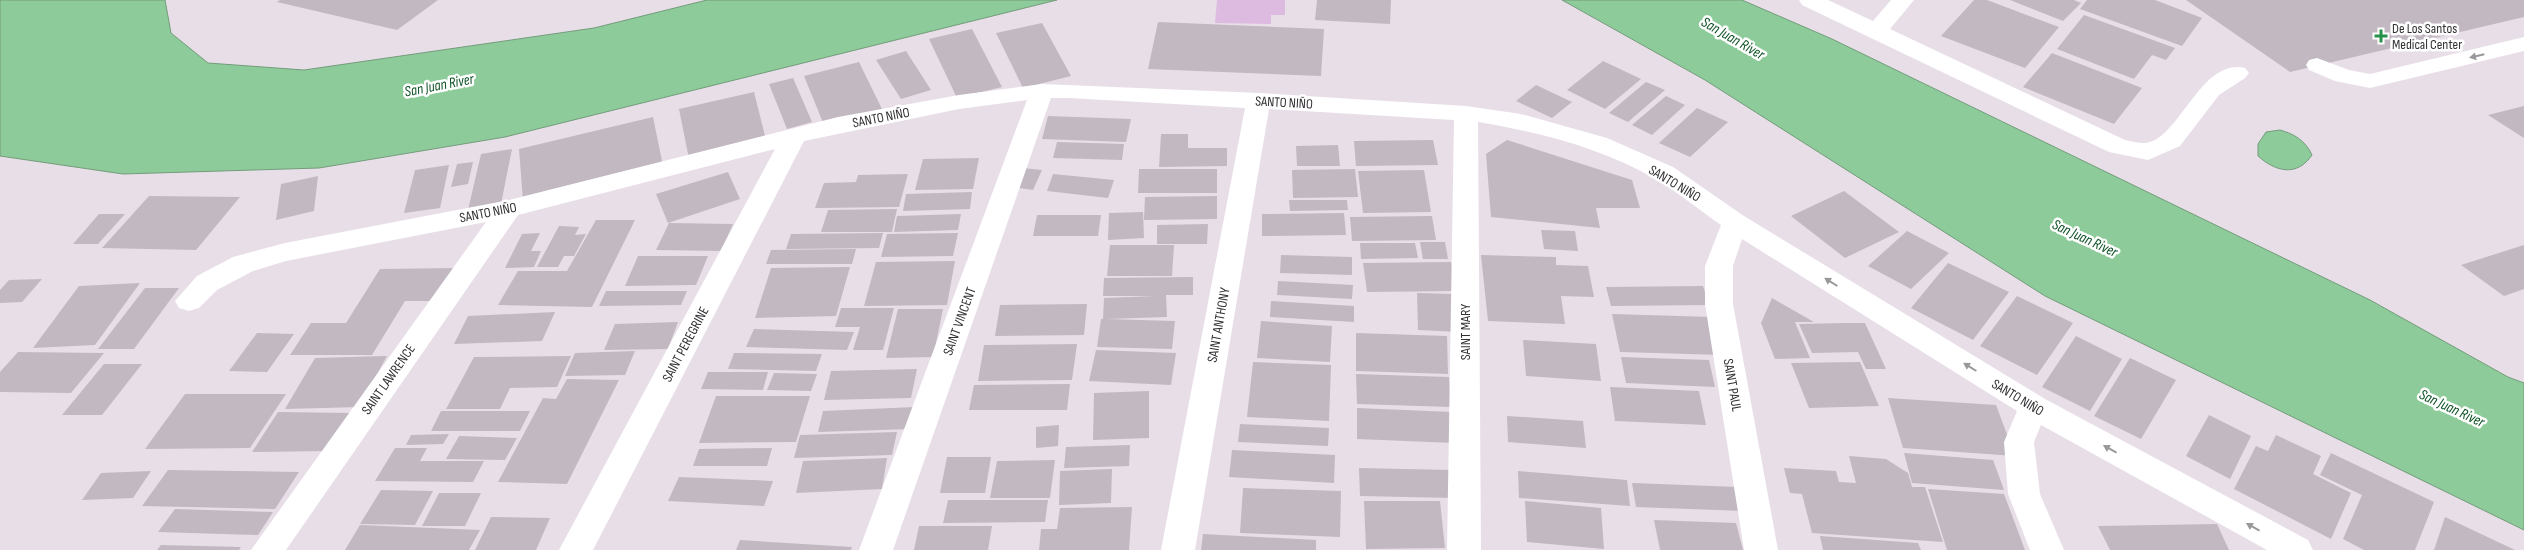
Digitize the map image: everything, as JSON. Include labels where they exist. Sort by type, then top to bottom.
[{"type":"street","points":[[1810,0],[2118,146],[2148,152],[2171,141],[2211,90],[2237,73]]},
{"type":"street","points":[[1876,31],[1904,0]]},
{"type":"street","name":"SANTO NIÑO","points":[[189,301],[206,283],[244,264],[285,252],[509,209],[838,125],[959,102],[1042,91],[1259,100],[1466,113],[1521,122],[1598,144],[1664,174],[1735,222],[2034,407],[2296,550]]},
{"type":"street","name":"SAINT VINCENT","points":[[876,550],[1042,91]]},
{"type":"street","name":"SAINT ANTHONY","points":[[1178,550],[1259,100]]},
{"type":"street","name":"SAINT MARY","points":[[1464,550],[1466,113]]},
{"type":"street","name":"SAINT PEREGRINE","points":[[576,550],[794,137]]},
{"type":"street","name":"SAINT LAWRENCE","points":[[268,550],[509,209]]},
{"type":"street","name":"SAINT PAUL","points":[[1735,222],[1718,266],[1719,304],[1761,550]]},
{"type":"street","points":[[2034,407],[2019,442],[2024,494],[2047,550]]},
{"type":"lane","points":[[2317,65],[2343,76],[2370,81],[2524,44]]},
{"type":"shaded area","points":[[1217,0],[1285,0],[1285,15],[1271,15],[1271,24],[1215,23]]},
{"type":"water","name":"San Juan River","points":[[0,0],[165,0],[171,33],[208,63],[304,70],[594,28],[707,0],[1057,0],[505,137],[319,168],[123,174],[0,156]]},
{"type":"water","name":"San Juan River","points":[[1562,0],[1742,0],[1832,39],[2370,300],[2508,377],[2524,383],[2524,530],[2045,296],[1705,80]]},
{"type":"water","points":[[2280,130],[2299,138],[2312,155],[2300,167],[2286,170],[2279,169],[2258,156],[2258,144],[2266,132]]},
{"type":"building","points":[[280,0],[438,0],[397,30],[277,2]]},
{"type":"building","points":[[1317,0],[1391,0],[1390,24],[1315,20]]},
{"type":"building","points":[[1974,0],[1987,0],[2059,27],[2025,68],[1941,36]]},
{"type":"building","points":[[2010,0],[2074,0],[2081,3],[2063,21]]},
{"type":"building","points":[[2087,0],[2155,0],[2202,18],[2182,46],[2080,9]]},
{"type":"building","points":[[2186,0],[2524,0],[2524,17],[2290,72]]},
{"type":"building","points":[[2084,15],[2175,48],[2166,60],[2152,55],[2134,79],[2057,49]]},
{"type":"building","points":[[1158,22],[1324,29],[1321,76],[1148,69]]},
{"type":"building","points":[[1042,23],[1071,76],[1023,88],[996,33]]},
{"type":"building","points":[[972,29],[1002,87],[957,98],[929,39]]},
{"type":"building","points":[[906,51],[931,90],[901,99],[876,60]]},
{"type":"building","points":[[2052,53],[2142,88],[2114,124],[2023,87]]},
{"type":"building","points":[[1603,61],[1641,79],[1605,109],[1567,90]]},
{"type":"building","points":[[859,62],[882,109],[824,125],[804,76]]},
{"type":"building","points":[[793,78],[812,122],[787,129],[769,84]]},
{"type":"building","points":[[1646,82],[1665,90],[1628,122],[1609,113]]},
{"type":"building","points":[[1536,85],[1572,102],[1552,118],[1516,101]]},
{"type":"building","points":[[754,92],[766,140],[689,159],[679,109]]},
{"type":"building","points":[[1666,96],[1685,105],[1652,135],[1632,125]]},
{"type":"building","points":[[2524,106],[2524,138],[2488,115]]},
{"type":"building","points":[[1697,108],[1728,122],[1690,157],[1659,143]]},
{"type":"building","points":[[1048,116],[1131,119],[1126,142],[1042,139]]},
{"type":"building","points":[[653,117],[663,166],[523,201],[519,149]]},
{"type":"building","points":[[1161,134],[1188,134],[1188,148],[1227,148],[1227,166],[1159,167]]},
{"type":"building","points":[[1433,140],[1438,165],[1356,166],[1354,141]]},
{"type":"building","points":[[1507,140],[1632,180],[1640,208],[1596,208],[1600,228],[1491,217],[1486,154]]},
{"type":"building","points":[[1057,142],[1124,144],[1122,160],[1053,158]]},
{"type":"building","points":[[1338,145],[1340,166],[1297,166],[1296,146]]},
{"type":"building","points":[[512,149],[501,204],[468,210],[481,154]]},
{"type":"building","points":[[979,158],[973,189],[915,190],[923,159]]},
{"type":"building","points":[[473,162],[468,184],[451,187],[457,164]]},
{"type":"building","points":[[449,165],[440,208],[404,213],[415,170]]},
{"type":"building","points":[[1022,168],[1042,170],[1033,190],[1013,187]]},
{"type":"building","points":[[1139,169],[1217,169],[1217,193],[1138,193]]},
{"type":"building","points":[[1355,169],[1358,197],[1293,198],[1292,170]]},
{"type":"building","points":[[1424,170],[1431,212],[1363,213],[1358,171]]},
{"type":"building","points":[[728,172],[740,199],[668,223],[656,194]]},
{"type":"building","points":[[908,174],[899,207],[815,208],[824,183],[856,182],[858,175]]},
{"type":"building","points":[[1053,174],[1114,180],[1108,198],[1047,191]]},
{"type":"building","points":[[318,176],[314,211],[276,220],[281,184]]},
{"type":"building","points":[[1844,191],[1899,232],[1845,258],[1791,216]]},
{"type":"building","points":[[972,192],[970,209],[903,211],[906,194]]},
{"type":"building","points":[[149,196],[240,197],[196,250],[102,248]]},
{"type":"building","points":[[1217,196],[1217,219],[1144,220],[1145,197]]},
{"type":"building","points":[[1289,200],[1347,200],[1348,210],[1290,211]]},
{"type":"building","points":[[897,209],[892,232],[821,232],[828,210]]},
{"type":"building","points":[[1143,212],[1144,238],[1108,240],[1109,213]]},
{"type":"building","points":[[1344,213],[1346,235],[1262,236],[1262,214]]},
{"type":"building","points":[[99,214],[125,214],[98,244],[73,244]]},
{"type":"building","points":[[961,214],[958,230],[894,232],[897,216]]},
{"type":"building","points":[[1037,215],[1101,215],[1098,236],[1033,236]]},
{"type":"building","points":[[1432,216],[1436,240],[1352,241],[1350,217]]},
{"type":"building","points":[[596,220],[635,220],[592,307],[498,305],[518,271],[567,271]]},
{"type":"building","points":[[669,223],[733,224],[721,251],[656,250]]},
{"type":"building","points":[[1208,224],[1207,244],[1157,244],[1157,225]]},
{"type":"building","points":[[559,226],[579,227],[575,235],[586,234],[574,256],[564,256],[558,267],[537,267]]},
{"type":"building","points":[[1541,230],[1575,231],[1578,251],[1544,249]]},
{"type":"building","points":[[1907,231],[1949,253],[1911,289],[1868,266]]},
{"type":"building","points":[[540,233],[531,251],[541,251],[534,267],[505,268],[522,234]]},
{"type":"building","points":[[883,233],[879,248],[786,249],[791,234]]},
{"type":"building","points":[[958,233],[953,256],[881,257],[887,234]]},
{"type":"building","points":[[1420,242],[1445,242],[1448,259],[1423,259]]},
{"type":"building","points":[[1360,243],[1415,243],[1418,258],[1361,259]]},
{"type":"building","points":[[1110,245],[1174,245],[1172,276],[1107,276]]},
{"type":"building","points":[[2524,245],[2524,289],[2504,296],[2461,265]]},
{"type":"building","points":[[856,249],[852,264],[766,264],[771,250]]},
{"type":"building","points":[[1281,255],[1352,257],[1352,275],[1280,273]]},
{"type":"building","points":[[1481,255],[1556,257],[1556,265],[1588,266],[1594,297],[1561,296],[1565,324],[1488,321]]},
{"type":"building","points":[[638,256],[708,256],[696,285],[625,286]]},
{"type":"building","points":[[955,261],[947,305],[864,306],[876,262]]},
{"type":"building","points":[[1451,262],[1456,291],[1367,292],[1363,263]]},
{"type":"building","points":[[1948,263],[2009,292],[1973,340],[1911,308]]},
{"type":"building","points":[[850,267],[836,316],[755,318],[771,268]]},
{"type":"building","points":[[457,268],[437,301],[405,301],[372,355],[290,355],[311,323],[346,323],[380,269]]},
{"type":"building","points":[[1193,277],[1193,295],[1166,295],[1167,317],[1107,319],[1175,321],[1172,349],[1097,347],[1101,319],[1103,319],[1104,298],[1156,296],[1103,296],[1104,278]]},
{"type":"building","points":[[42,279],[22,302],[0,303],[0,290],[9,280]]},
{"type":"building","points":[[1278,281],[1353,285],[1352,299],[1277,295]]},
{"type":"building","points":[[140,283],[95,345],[33,348],[79,286]]},
{"type":"building","points":[[1703,286],[1709,305],[1611,306],[1606,287]]},
{"type":"building","points":[[145,288],[179,288],[134,349],[98,349]]},
{"type":"building","points":[[606,291],[687,291],[681,305],[599,306]]},
{"type":"building","points":[[1417,293],[1454,294],[1458,332],[1418,330]]},
{"type":"building","points":[[2017,296],[2073,323],[2037,375],[1980,346]]},
{"type":"building","points":[[1772,298],[1814,322],[1795,322],[1810,358],[1775,359],[1761,323]]},
{"type":"building","points":[[1271,301],[1354,306],[1354,322],[1270,317]]},
{"type":"building","points":[[1087,304],[1084,335],[995,336],[1000,305]]},
{"type":"building","points":[[841,308],[894,308],[883,350],[853,350],[860,327],[835,327]]},
{"type":"building","points":[[898,309],[943,309],[933,357],[886,358]]},
{"type":"building","points":[[555,312],[542,341],[454,344],[468,316]]},
{"type":"building","points":[[1612,314],[1713,317],[1723,355],[1620,352]]},
{"type":"building","points":[[1261,321],[1332,326],[1330,362],[1257,358]]},
{"type":"building","points":[[678,322],[668,349],[604,350],[615,324]]},
{"type":"building","points":[[1865,323],[1886,369],[1866,369],[1858,352],[1812,353],[1799,324]]},
{"type":"building","points":[[754,329],[854,332],[847,350],[746,347]]},
{"type":"building","points":[[257,333],[294,334],[267,372],[229,371]]},
{"type":"building","points":[[1356,333],[1447,336],[1448,374],[1356,371]]},
{"type":"building","points":[[2076,336],[2122,359],[2090,411],[2042,387]]},
{"type":"building","points":[[1523,340],[1596,344],[1601,381],[1526,376]]},
{"type":"building","points":[[1077,344],[1072,380],[978,381],[984,345]]},
{"type":"building","points":[[1096,350],[1176,353],[1171,385],[1089,381]]},
{"type":"building","points":[[635,351],[625,375],[565,376],[575,353]]},
{"type":"building","points":[[18,352],[104,353],[71,393],[0,392],[0,372]]},
{"type":"building","points":[[734,353],[822,354],[816,371],[728,369]]},
{"type":"building","points":[[387,356],[359,407],[285,409],[315,358]]},
{"type":"building","points":[[571,356],[557,387],[510,388],[500,409],[446,409],[474,357]]},
{"type":"building","points":[[1621,357],[1709,360],[1715,387],[1626,383]]},
{"type":"building","points":[[2130,358],[2176,380],[2141,439],[2094,416]]},
{"type":"building","points":[[1253,362],[1331,365],[1329,421],[1247,417]]},
{"type":"building","points":[[1860,362],[1879,406],[1809,408],[1791,363]]},
{"type":"building","points":[[104,364],[142,364],[102,415],[62,415]]},
{"type":"building","points":[[917,369],[911,398],[824,400],[831,371]]},
{"type":"building","points":[[708,372],[768,372],[763,390],[701,389]]},
{"type":"building","points":[[774,373],[817,374],[811,391],[767,390]]},
{"type":"building","points":[[1356,374],[1449,377],[1451,407],[1357,404]]},
{"type":"building","points":[[567,379],[619,380],[567,484],[498,482],[543,398],[556,399]]},
{"type":"building","points":[[1070,384],[1067,410],[969,410],[974,385]]},
{"type":"building","points":[[1610,387],[1699,391],[1706,425],[1615,421]]},
{"type":"building","points":[[1149,391],[1149,438],[1093,440],[1094,393]]},
{"type":"building","points":[[185,394],[286,394],[250,448],[145,449]]},
{"type":"building","points":[[716,396],[810,396],[796,442],[699,443]]},
{"type":"building","points":[[1888,398],[1996,405],[2015,456],[1903,448]]},
{"type":"building","points":[[915,407],[911,429],[818,432],[823,411]]},
{"type":"building","points":[[1357,408],[1452,412],[1454,443],[1357,439]]},
{"type":"building","points":[[441,411],[530,411],[520,431],[431,431]]},
{"type":"building","points":[[278,412],[352,413],[329,451],[252,452]]},
{"type":"building","points":[[2209,415],[2251,436],[2230,479],[2186,456]]},
{"type":"building","points":[[1507,416],[1583,421],[1586,448],[1508,442]]},
{"type":"building","points":[[1240,424],[1329,428],[1328,446],[1238,442]]},
{"type":"building","points":[[1059,425],[1058,446],[1036,448],[1036,427]]},
{"type":"building","points":[[897,432],[892,455],[794,458],[800,435]]},
{"type":"building","points":[[449,434],[443,444],[406,445],[411,435]]},
{"type":"building","points":[[2276,435],[2321,456],[2313,474],[2351,493],[2331,539],[2234,489],[2256,446],[2268,451]]},
{"type":"building","points":[[459,436],[517,438],[505,460],[446,459]]},
{"type":"building","points":[[1130,445],[1129,466],[1064,468],[1066,447]]},
{"type":"building","points":[[395,448],[427,448],[420,461],[484,461],[473,482],[375,481]]},
{"type":"building","points":[[772,448],[767,466],[693,466],[699,449]]},
{"type":"building","points":[[1232,450],[1335,455],[1334,483],[1229,477]]},
{"type":"building","points":[[1904,453],[1993,460],[2004,490],[1912,483]]},
{"type":"building","points":[[2331,453],[2434,502],[2415,550],[2364,550],[2343,539],[2362,495],[2320,475]]},
{"type":"building","points":[[1849,456],[1886,459],[1908,473],[1912,487],[1925,487],[1943,542],[1812,533],[1802,494],[1790,493],[1784,468],[1836,471],[1839,482],[1856,483]]},
{"type":"building","points":[[947,457],[991,457],[985,493],[940,493]]},
{"type":"building","points":[[887,458],[882,489],[796,493],[803,461]]},
{"type":"building","points":[[1055,460],[1050,498],[990,498],[997,461]]},
{"type":"building","points":[[1359,468],[1450,470],[1452,498],[1360,496]]},
{"type":"building","points":[[1112,469],[1111,503],[1059,505],[1060,471]]},
{"type":"building","points":[[168,470],[299,472],[275,509],[142,506]]},
{"type":"building","points":[[151,471],[133,498],[82,500],[101,473]]},
{"type":"building","points":[[1518,471],[1627,480],[1630,506],[1519,498]]},
{"type":"building","points":[[679,477],[773,481],[764,506],[668,501]]},
{"type":"building","points":[[1632,483],[1738,487],[1744,511],[1636,507]]},
{"type":"building","points":[[1243,488],[1341,491],[1340,537],[1240,533]]},
{"type":"building","points":[[1928,489],[2004,494],[2025,550],[1947,550]]},
{"type":"building","points":[[381,490],[433,491],[415,525],[360,524]]},
{"type":"building","points":[[439,493],[481,493],[465,526],[422,526]]},
{"type":"building","points":[[948,500],[1048,500],[1045,522],[943,523]]},
{"type":"building","points":[[1364,501],[1440,501],[1445,548],[1366,549]]},
{"type":"building","points":[[1525,501],[1601,508],[1604,549],[1527,542]]},
{"type":"building","points":[[1132,507],[1129,550],[1039,550],[1041,529],[1057,529],[1060,508]]},
{"type":"building","points":[[175,509],[273,512],[258,535],[158,532]]},
{"type":"building","points":[[491,517],[550,518],[536,550],[475,550]]},
{"type":"building","points":[[2445,517],[2515,550],[2434,550]]},
{"type":"building","points":[[1654,520],[1736,523],[1743,550],[1660,550]]},
{"type":"building","points":[[2217,524],[2229,550],[2110,550],[2098,526]]},
{"type":"building","points":[[360,525],[480,530],[469,550],[345,550]]},
{"type":"building","points":[[919,526],[992,526],[988,550],[914,550]]},
{"type":"building","points":[[1203,534],[1316,540],[1316,550],[1201,550]]},
{"type":"building","points":[[1820,536],[1918,543],[1921,550],[1823,550]]},
{"type":"building","points":[[740,540],[852,547],[851,550],[736,550]]},
{"type":"building","points":[[161,545],[241,547],[239,550],[157,550]]},
{"type":"place","name":"De Los Santos Medical Center","points":[[2381,36]]}]
